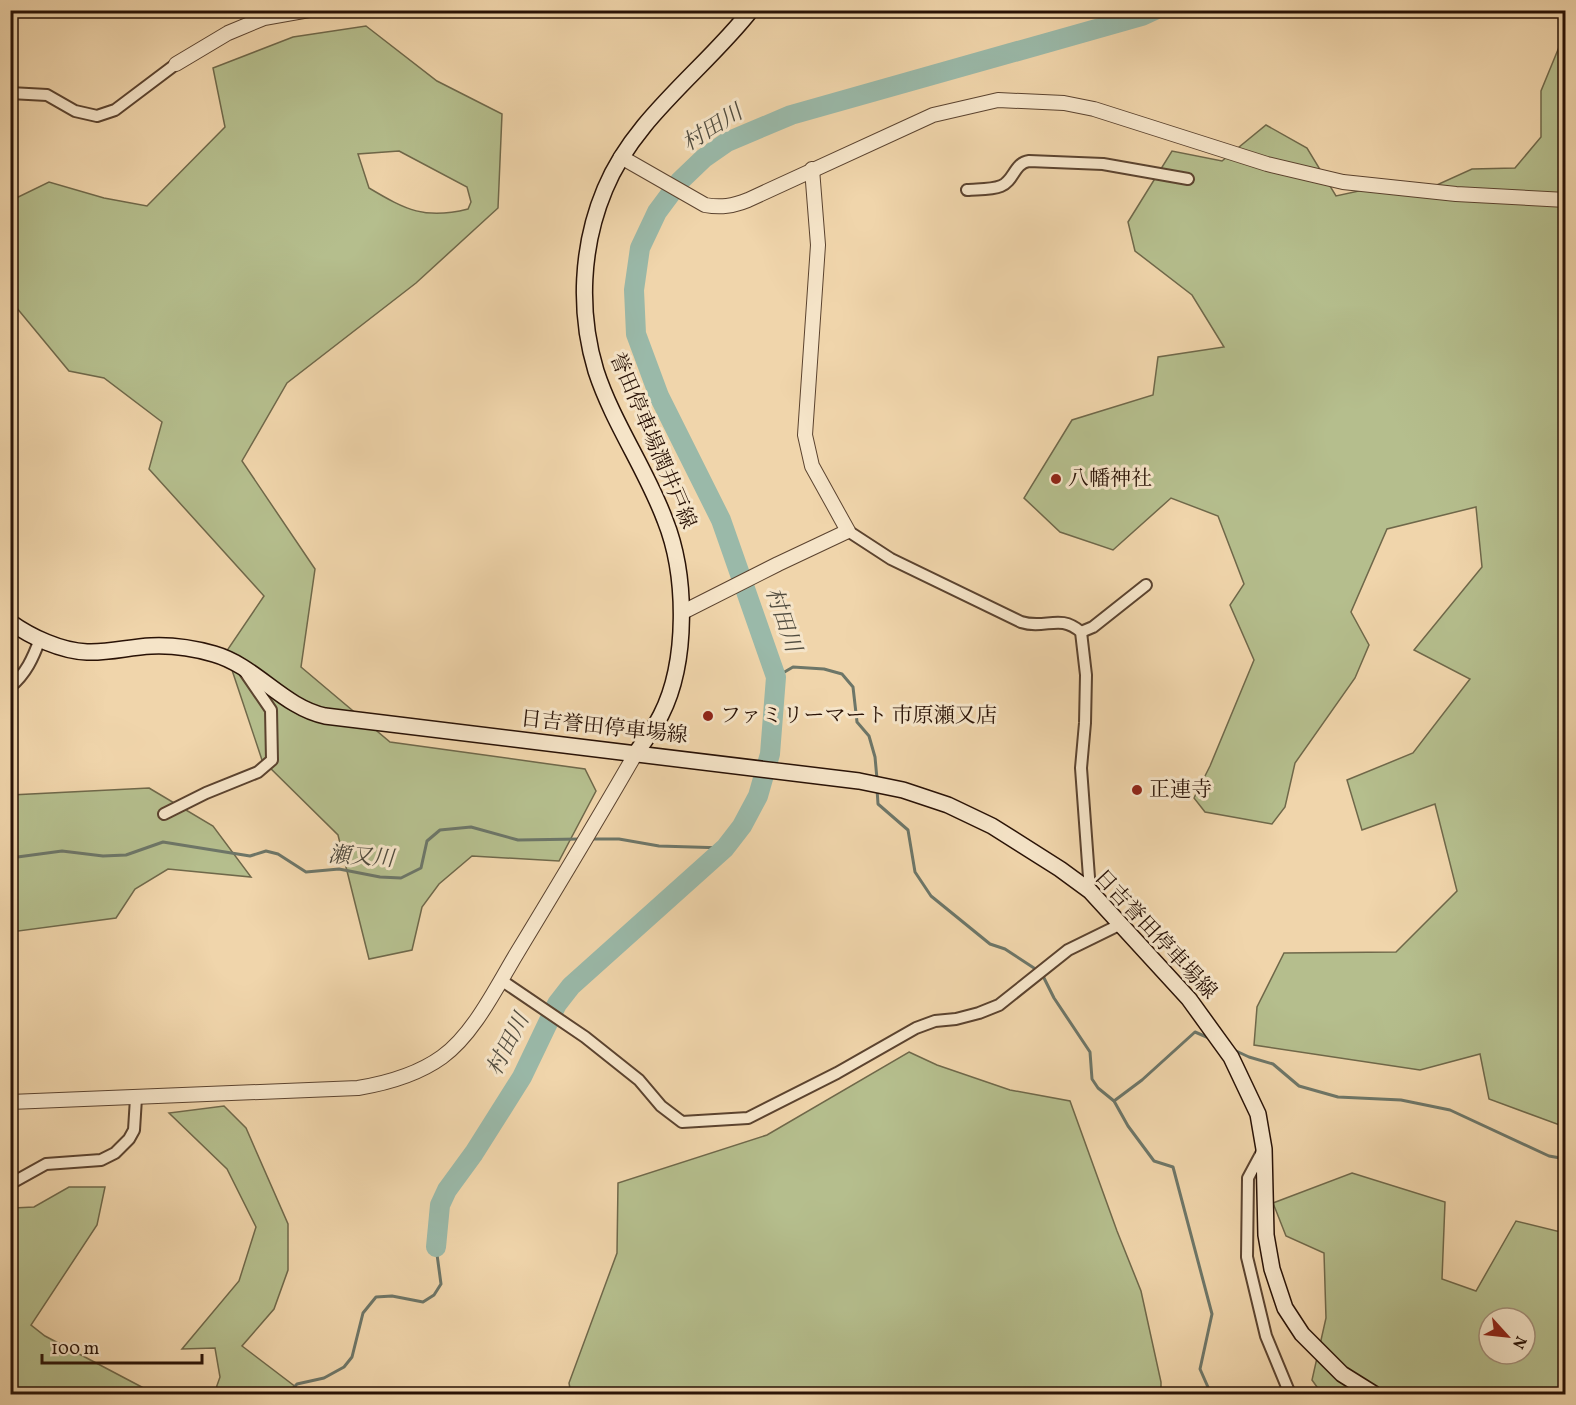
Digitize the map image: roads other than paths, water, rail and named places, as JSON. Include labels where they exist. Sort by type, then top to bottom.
[{"type":"main road","name":"誉田停車場潤井戸線","points":[[636,753],[661,716],[670,694],[681,613],[678,562],[666,520],[605,395],[592,356],[585,323],[585,269],[593,225],[606,187],[621,157],[642,129],[728,39],[752,10]]},
{"type":"main road","name":"日吉誉田停車場線","points":[[10,622],[40,639],[84,652],[129,650],[149,646],[185,647],[217,654],[240,665],[294,703],[313,713],[325,716],[859,780],[903,790],[948,805],[992,826],[1090,891],[1189,999],[1231,1057],[1258,1114],[1264,1149],[1266,1235],[1272,1269],[1285,1308],[1302,1334],[1342,1374],[1374,1395]]},
{"type":"street","points":[[10,93],[47,95],[75,111],[97,116],[115,110],[176,64],[228,33],[264,18],[309,10]]},
{"type":"street","points":[[621,157],[705,205],[720,207],[736,205],[933,115],[998,100],[1033,101],[1094,109],[1267,164],[1310,175],[1392,188],[1566,200]]},
{"type":"street","points":[[967,190],[1000,186],[1007,182],[1019,165],[1029,162],[1103,164],[1188,179]]},
{"type":"street","points":[[812,170],[818,245],[805,435],[812,466],[849,531],[891,559],[1021,622],[1041,625],[1064,622],[1072,624],[1081,632],[1086,675],[1081,768],[1090,891]]},
{"type":"street","points":[[681,613],[849,531]]},
{"type":"street","points":[[1081,632],[1093,627],[1146,585]]},
{"type":"street","points":[[10,687],[21,678],[33,658],[40,639]]},
{"type":"street","points":[[164,814],[223,785],[258,772],[272,760],[272,710],[240,665]]},
{"type":"street","points":[[10,1102],[358,1088],[388,1083],[419,1070],[444,1056],[474,1023],[583,845],[636,753]]},
{"type":"street","points":[[501,980],[585,1037],[639,1080],[661,1106],[682,1122],[748,1118],[837,1073],[916,1028],[935,1021],[956,1019],[978,1013],[999,1005],[1068,950],[1119,925]]},
{"type":"street","points":[[10,1184],[46,1164],[101,1160],[115,1152],[129,1139],[134,1130],[136,1098]]},
{"type":"street","points":[[1264,1149],[1248,1178],[1247,1257],[1266,1336],[1290,1395]]},
{"type":"waterway","name":"村田川","points":[[436,1247],[440,1205],[447,1190],[474,1153],[522,1077],[557,1004],[571,986],[725,848],[742,826],[758,796],[770,754],[776,677],[721,520],[659,396],[636,334],[634,290],[640,248],[657,212],[680,181],[704,158],[727,142],[791,115],[1142,16],[1155,10]]},
{"type":"waterway","points":[[776,677],[793,667],[824,669],[842,674],[853,687],[857,722],[869,736],[875,757],[877,779]]},
{"type":"waterway","points":[[877,789],[878,804],[908,830],[915,872],[931,896],[990,944],[1005,949],[1037,970]]},
{"type":"waterway","name":"瀬又川","points":[[10,858],[62,851],[103,856],[126,855],[163,842],[250,856],[266,851],[278,854],[306,872],[339,869],[380,877],[401,878],[421,868],[427,841],[440,830],[471,827],[518,840],[580,839]]},
{"type":"waterway","name":"瀬又川","points":[[589,839],[619,839],[659,846],[725,848]]},
{"type":"waterway","points":[[1042,974],[1054,998],[1090,1052],[1092,1079],[1098,1088],[1114,1101],[1128,1126],[1154,1161],[1173,1167],[1212,1314],[1200,1369],[1211,1394]]},
{"type":"waterway","points":[[1114,1101],[1142,1080],[1195,1032],[1209,1038]]},
{"type":"waterway","points":[[1234,1050],[1273,1064],[1299,1086],[1338,1097],[1401,1100],[1450,1110],[1549,1156],[1566,1159]]},
{"type":"waterway","name":"村田川","points":[[288,1394],[297,1384],[324,1378],[344,1367],[352,1357],[363,1313],[376,1297],[392,1296],[423,1302],[434,1295],[441,1284],[436,1247]]},
{"type":"place","name":"八幡神社","points":[[1056,479]]},
{"type":"place","name":"ファミリーマート 市原瀬又店","points":[[708,716]]},
{"type":"place","name":"正連寺","points":[[1137,790]]}]
